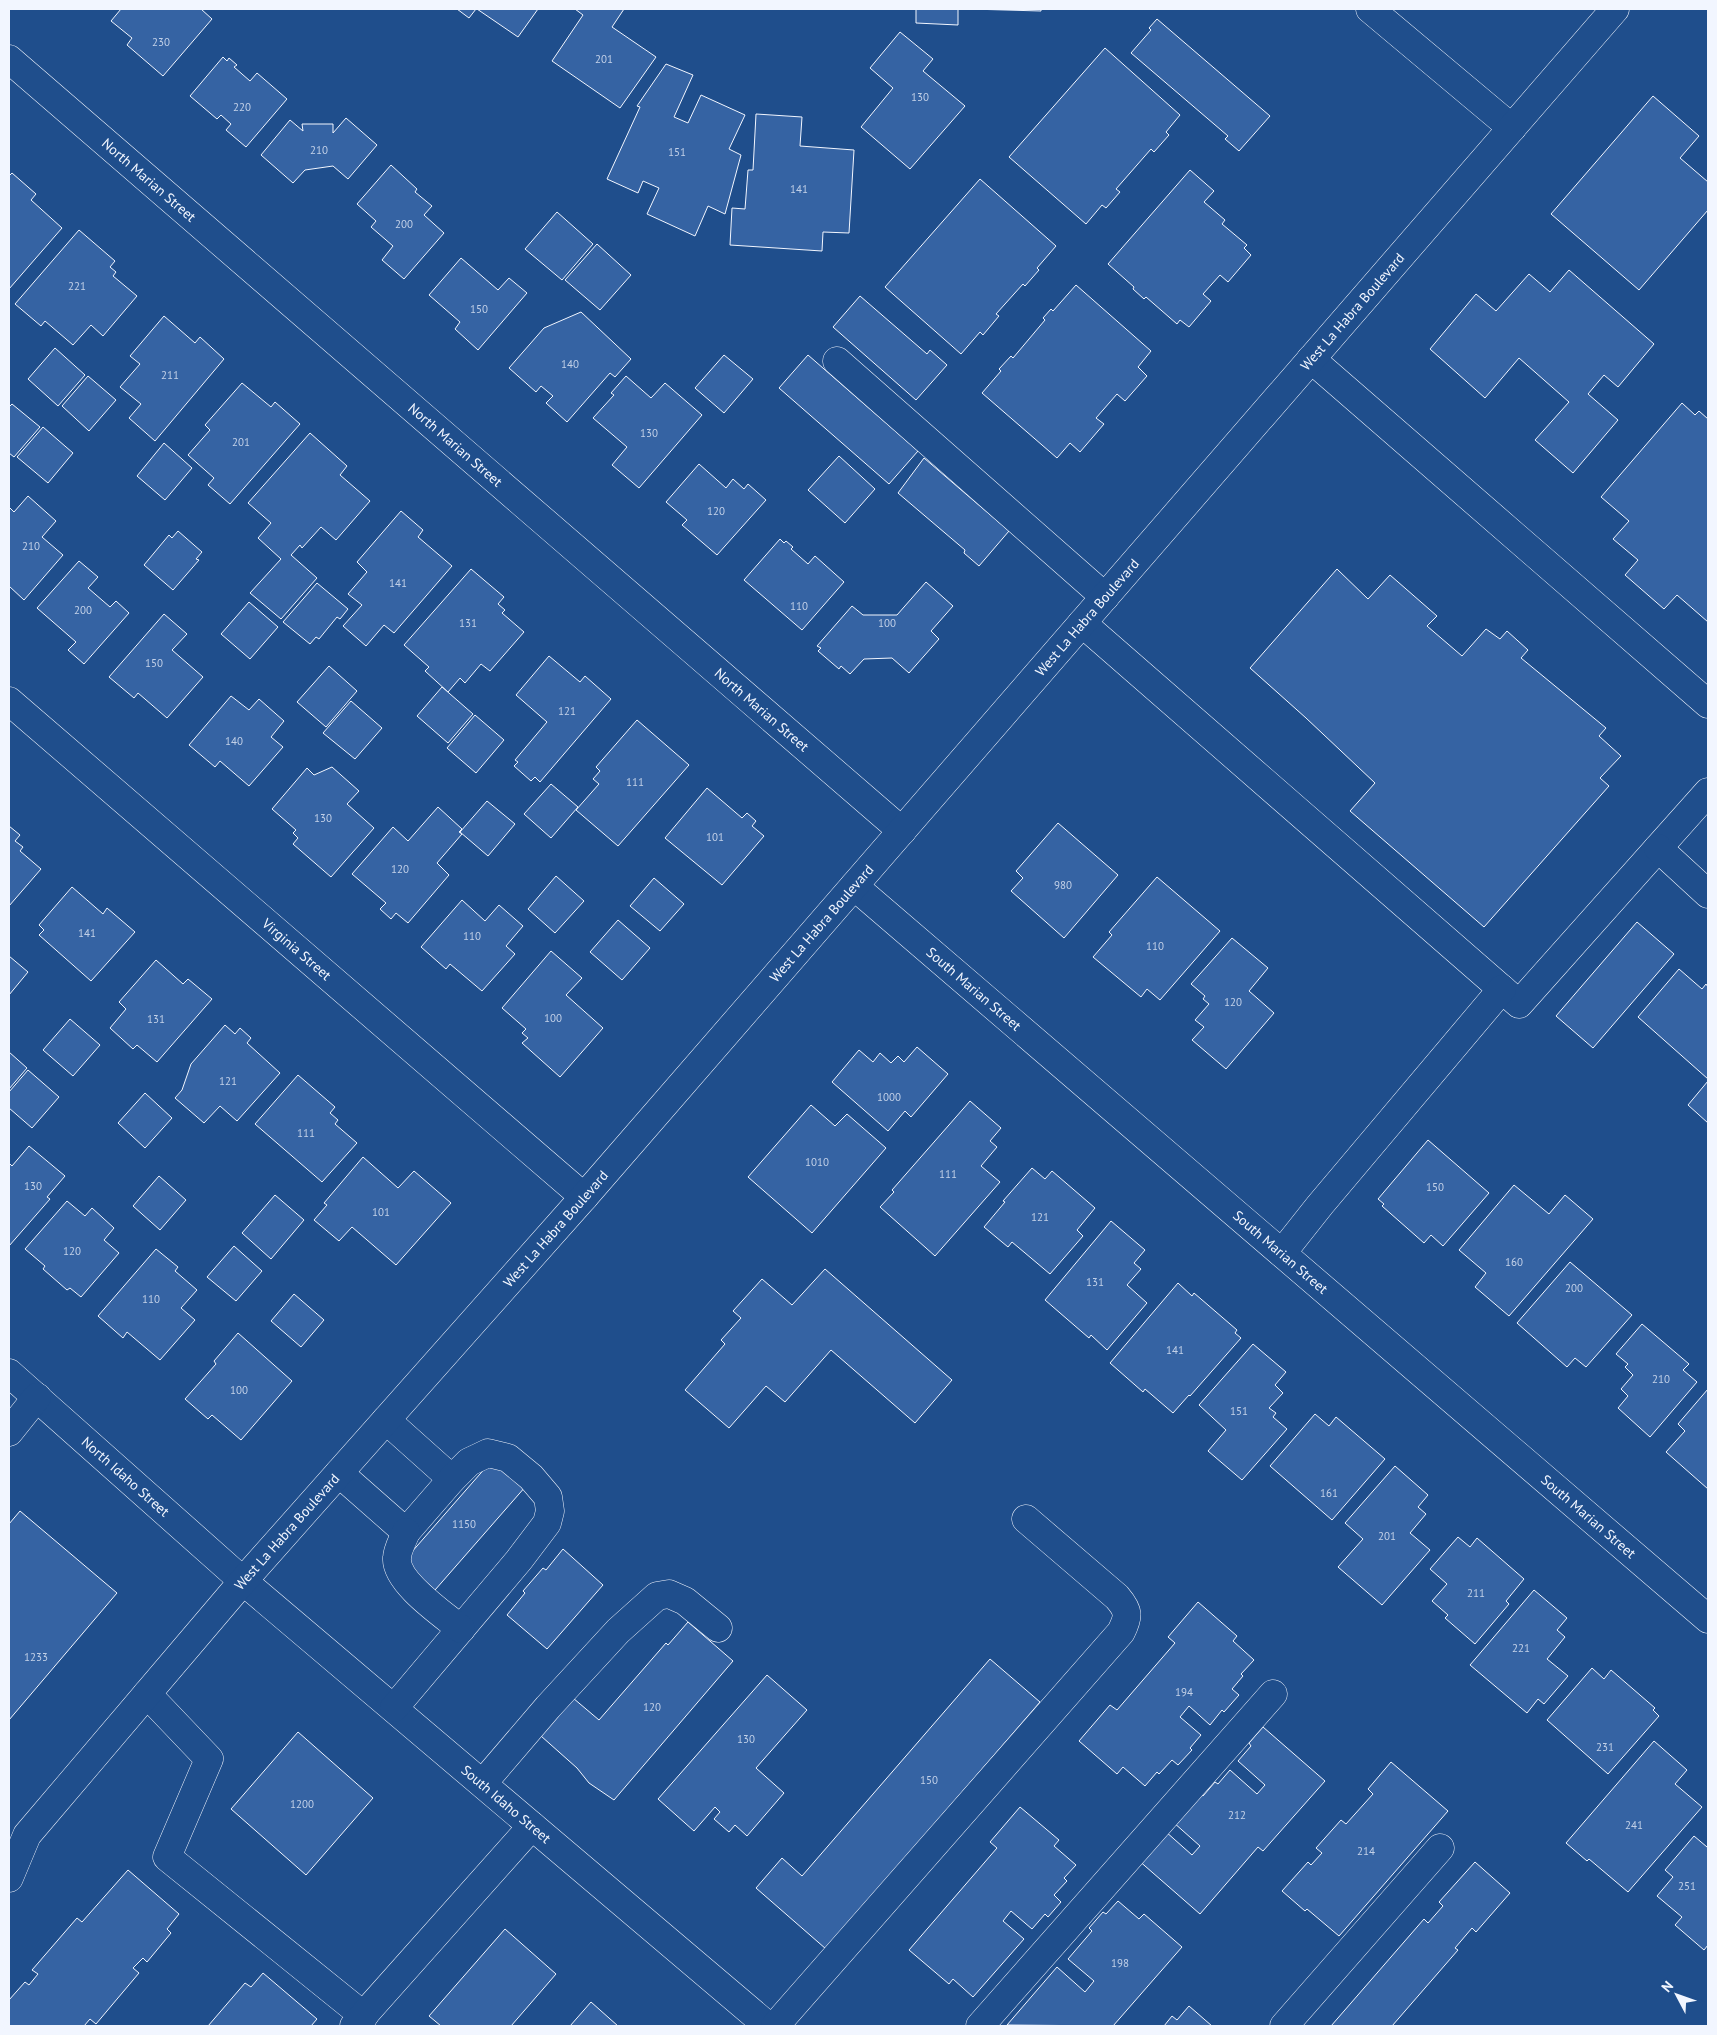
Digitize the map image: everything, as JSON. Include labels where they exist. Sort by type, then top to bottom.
[{"type":"street","points":[[1370,9],[1512,128]]},
{"type":"street","name":"West La Habra Boulevard","points":[[9,1878],[18,1840],[243,1581],[584,1197],[1615,9]]},
{"type":"street","name":"North Marian Street","points":[[9,59],[902,832]]},
{"type":"street","points":[[1311,359],[1708,704]]},
{"type":"street","points":[[837,361],[1105,597]]},
{"type":"street","points":[[1082,623],[1510,997]]},
{"type":"street","name":"Virginia Street","points":[[9,701],[584,1197]]},
{"type":"street","points":[[1282,1253],[1326,1198],[1510,997],[1658,848],[1708,792]]},
{"type":"street","points":[[1658,848],[1708,894]]},
{"type":"street","name":"South Marian Street","points":[[854,886],[1708,1619]]},
{"type":"street","name":"North Idaho Street","points":[[9,1372],[243,1581]]},
{"type":"street","points":[[9,1432],[38,1398]]},
{"type":"street","points":[[386,1420],[452,1479]]},
{"type":"street","points":[[394,1708],[461,1629],[519,1560],[547,1523],[550,1511],[548,1497],[532,1477],[508,1458],[488,1453],[469,1462],[452,1479],[406,1532],[397,1557],[399,1571],[431,1606],[461,1629]]},
{"type":"street","points":[[339,1473],[406,1532]]},
{"type":"street","points":[[775,2026],[1114,1640],[1128,1619],[1126,1607],[1117,1597],[1026,1519]]},
{"type":"street","name":"South Idaho Street","points":[[243,1581],[768,2026]]},
{"type":"street","points":[[483,1783],[592,1659],[657,1596],[670,1594],[685,1601],[718,1628]]},
{"type":"street","points":[[146,1694],[209,1758],[167,1857],[359,2021],[532,1826]]},
{"type":"street","points":[[980,2026],[1273,1694]]},
{"type":"street","points":[[1284,2026],[1440,1848]]},
{"type":"building","points":[[121,9],[201,9],[212,19],[163,76],[127,45],[132,38],[111,21]]},
{"type":"building","points":[[457,9],[476,9],[469,18]]},
{"type":"building","points":[[477,9],[538,9],[518,37]]},
{"type":"building","points":[[575,9],[624,9],[612,27],[656,57],[620,108],[552,61],[583,15]]},
{"type":"building","points":[[916,9],[958,9],[958,25],[916,23]]},
{"type":"building","points":[[969,9],[1041,9],[1041,11]]},
{"type":"building","points":[[1157,19],[1270,116],[1239,151],[1225,139],[1228,136],[1131,53],[1151,30],[1149,28]]},
{"type":"building","points":[[900,32],[933,59],[923,71],[965,106],[910,169],[861,127],[893,88],[870,68]]},
{"type":"building","points":[[1105,48],[1180,115],[1166,132],[1169,135],[1154,152],[1151,149],[1116,189],[1120,192],[1106,208],[1102,205],[1086,224],[1009,157]]},
{"type":"building","points":[[223,57],[227,61],[229,58],[237,65],[234,67],[250,81],[257,73],[287,99],[246,147],[226,130],[231,124],[221,115],[217,119],[190,96]]},
{"type":"building","points":[[666,64],[693,75],[674,117],[688,123],[701,95],[745,115],[729,149],[741,155],[725,214],[708,206],[695,236],[647,214],[659,188],[643,181],[638,193],[607,179],[640,107],[637,106]]},
{"type":"building","points":[[1653,96],[1699,136],[1680,158],[1708,182],[1708,210],[1639,290],[1551,214]]},
{"type":"building","points":[[756,114],[802,117],[800,146],[854,150],[849,233],[823,232],[822,251],[730,245],[732,208],[745,209],[748,170],[753,170]]},
{"type":"building","points":[[346,118],[377,145],[348,179],[333,166],[305,170],[293,183],[261,155],[290,120],[303,131],[302,124],[333,124],[333,133]]},
{"type":"building","points":[[391,165],[417,189],[415,192],[432,206],[424,215],[444,233],[404,279],[382,260],[393,246],[371,227],[376,221],[357,204]]},
{"type":"building","points":[[1190,170],[1214,191],[1204,202],[1225,220],[1222,224],[1247,245],[1244,248],[1251,255],[1228,282],[1220,275],[1203,294],[1211,301],[1189,327],[1180,320],[1177,324],[1146,297],[1144,299],[1133,289],[1134,287],[1108,264]]},
{"type":"building","points":[[12,173],[36,194],[31,200],[62,228],[9,289],[9,176]]},
{"type":"building","points":[[980,179],[1056,246],[1037,268],[1039,270],[1025,286],[1023,284],[996,314],[999,316],[983,335],[980,332],[961,354],[885,287]]},
{"type":"building","points":[[557,212],[593,244],[562,280],[525,249]]},
{"type":"building","points":[[79,230],[115,261],[110,267],[116,272],[113,276],[137,296],[103,336],[91,325],[73,345],[45,321],[41,326],[15,304]]},
{"type":"building","points":[[597,244],[631,275],[600,310],[565,280]]},
{"type":"building","points":[[461,258],[498,290],[509,278],[527,293],[478,350],[455,329],[460,322],[429,295]]},
{"type":"building","points":[[1569,270],[1654,344],[1618,387],[1604,375],[1588,394],[1618,420],[1573,473],[1535,440],[1569,402],[1519,358],[1485,398],[1430,349],[1476,294],[1496,311],[1529,274],[1550,292]]},
{"type":"building","points":[[1076,285],[1151,351],[1138,367],[1147,376],[1125,401],[1117,394],[1096,418],[1104,424],[1080,452],[1070,443],[1057,458],[982,393],[1001,371],[999,369],[1011,356],[1013,358],[1045,320],[1043,318],[1051,309],[1053,311]]},
{"type":"building","points":[[860,296],[927,354],[930,350],[947,365],[916,400],[833,327]]},
{"type":"building","points":[[581,312],[631,359],[615,377],[610,373],[567,422],[546,403],[553,396],[541,386],[536,392],[509,368],[544,328]]},
{"type":"building","points":[[164,316],[195,343],[200,337],[224,359],[155,441],[129,418],[141,404],[120,387],[140,364],[130,356]]},
{"type":"building","points":[[55,348],[85,375],[58,406],[28,379]]},
{"type":"building","points":[[724,355],[753,379],[724,413],[695,388]]},
{"type":"building","points":[[808,355],[918,451],[889,484],[779,388]]},
{"type":"building","points":[[88,376],[116,400],[89,431],[62,406]]},
{"type":"building","points":[[626,376],[651,398],[665,383],[702,415],[639,488],[612,465],[627,447],[593,418],[614,395],[611,393]]},
{"type":"building","points":[[242,383],[271,407],[275,402],[300,424],[230,504],[208,485],[214,478],[188,455],[210,430],[205,425]]},
{"type":"building","points":[[1682,403],[1695,415],[1699,411],[1708,419],[1708,622],[1677,595],[1664,609],[1625,575],[1638,560],[1613,539],[1629,521],[1601,497]]},
{"type":"building","points":[[12,404],[40,427],[14,457],[9,453],[9,407]]},
{"type":"building","points":[[43,427],[73,453],[48,483],[17,457]]},
{"type":"building","points":[[310,433],[347,466],[340,475],[370,501],[336,540],[321,527],[302,548],[300,545],[291,555],[317,578],[281,619],[250,593],[281,559],[258,538],[271,523],[248,503]]},
{"type":"building","points":[[164,443],[192,468],[165,500],[137,476]]},
{"type":"building","points":[[839,456],[875,489],[845,523],[808,490]]},
{"type":"building","points":[[924,458],[1009,531],[979,566],[964,553],[965,550],[898,493]]},
{"type":"building","points":[[699,464],[726,488],[733,479],[744,489],[748,484],[766,500],[717,555],[682,525],[687,520],[666,502]]},
{"type":"building","points":[[28,496],[56,521],[42,537],[63,555],[24,600],[9,586],[9,507],[14,512]]},
{"type":"building","points":[[401,511],[423,530],[418,537],[452,566],[394,633],[384,625],[366,646],[343,626],[362,605],[348,594],[367,572],[357,562]]},
{"type":"building","points":[[178,531],[202,552],[196,559],[199,560],[173,590],[144,565],[169,535],[172,538]]},
{"type":"building","points":[[780,539],[793,547],[791,549],[808,564],[815,556],[844,582],[802,630],[744,580]]},
{"type":"building","points":[[79,561],[98,577],[88,588],[110,607],[116,601],[129,613],[84,664],[68,650],[76,642],[37,608]]},
{"type":"building","points":[[471,569],[504,597],[498,604],[505,610],[502,613],[524,632],[490,671],[481,664],[465,683],[460,678],[448,692],[425,671],[429,667],[404,645]]},
{"type":"building","points":[[1337,569],[1368,599],[1390,575],[1437,616],[1427,626],[1462,656],[1486,629],[1500,639],[1507,631],[1528,650],[1521,658],[1606,728],[1599,736],[1621,756],[1600,778],[1609,786],[1484,927],[1350,811],[1375,783],[1250,668]]},
{"type":"building","points":[[926,582],[953,606],[931,631],[939,639],[909,673],[892,658],[864,659],[850,674],[841,666],[839,669],[818,651],[821,648],[817,646],[852,606],[863,615],[897,615]]},
{"type":"building","points":[[317,583],[348,609],[340,619],[337,617],[319,639],[316,637],[310,644],[283,622]]},
{"type":"building","points":[[249,602],[278,627],[250,659],[221,634]]},
{"type":"building","points":[[164,614],[187,634],[172,650],[203,677],[167,718],[138,693],[134,698],[109,677]]},
{"type":"building","points":[[549,656],[580,682],[585,676],[611,699],[540,782],[535,777],[531,781],[514,766],[518,762],[515,760],[547,722],[516,695]]},
{"type":"building","points":[[329,666],[357,691],[326,727],[297,702]]},
{"type":"building","points":[[442,687],[473,714],[448,743],[417,716]]},
{"type":"building","points":[[231,696],[249,710],[259,699],[284,721],[271,737],[283,747],[249,786],[220,761],[215,767],[189,745]]},
{"type":"building","points":[[351,701],[382,728],[355,759],[323,733]]},
{"type":"building","points":[[475,715],[504,740],[476,773],[447,748]]},
{"type":"building","points":[[637,720],[689,765],[618,846],[576,810],[599,784],[593,779],[600,771],[596,767]]},
{"type":"building","points":[[332,767],[359,791],[347,804],[374,828],[331,877],[293,844],[298,838],[293,833],[296,830],[272,809],[307,768],[314,775]]},
{"type":"building","points":[[551,784],[578,807],[551,838],[524,814]]},
{"type":"building","points":[[707,788],[742,818],[747,813],[756,821],[752,826],[764,836],[722,885],[665,838]]},
{"type":"building","points":[[487,801],[515,824],[488,856],[460,832]]},
{"type":"building","points":[[438,807],[462,829],[459,832],[462,834],[437,863],[449,875],[408,923],[396,913],[391,919],[380,909],[386,903],[352,874],[393,827],[408,841]]},
{"type":"building","points":[[1058,823],[1118,875],[1064,938],[1011,891],[1023,878],[1016,871]]},
{"type":"building","points":[[9,826],[20,835],[15,841],[23,847],[20,851],[41,869],[9,906]]},
{"type":"building","points":[[556,876],[584,901],[555,933],[528,909]]},
{"type":"building","points":[[1157,877],[1220,931],[1160,1000],[1147,989],[1141,997],[1093,957],[1112,935],[1109,932]]},
{"type":"building","points":[[654,878],[684,904],[660,931],[630,906]]},
{"type":"building","points":[[72,887],[103,914],[107,908],[135,932],[91,981],[39,935],[44,930],[39,925]]},
{"type":"building","points":[[462,900],[485,921],[499,905],[523,926],[506,946],[515,954],[482,991],[450,964],[446,969],[421,947]]},
{"type":"building","points":[[618,920],[650,948],[622,980],[590,952]]},
{"type":"building","points":[[1637,922],[1674,954],[1593,1048],[1556,1016]]},
{"type":"building","points":[[1232,938],[1268,968],[1249,991],[1274,1013],[1226,1069],[1192,1040],[1204,1027],[1195,1020],[1209,1004],[1203,999],[1205,996],[1191,984]]},
{"type":"building","points":[[551,951],[582,978],[566,995],[603,1028],[560,1077],[522,1043],[528,1038],[522,1033],[526,1029],[502,1008]]},
{"type":"building","points":[[9,956],[28,972],[9,995]]},
{"type":"building","points":[[156,960],[183,984],[188,979],[212,999],[157,1062],[137,1045],[133,1049],[110,1028],[126,1009],[119,1002]]},
{"type":"building","points":[[1679,969],[1702,989],[1706,984],[1708,987],[1708,1079],[1638,1017]]},
{"type":"building","points":[[70,1019],[100,1045],[73,1076],[43,1050]]},
{"type":"building","points":[[225,1025],[235,1034],[240,1028],[251,1038],[247,1043],[280,1073],[237,1121],[220,1106],[204,1123],[175,1098],[182,1090],[191,1064]]},
{"type":"building","points":[[917,1047],[948,1074],[911,1117],[905,1111],[888,1131],[832,1082],[859,1050],[873,1062],[880,1053],[891,1063],[898,1056],[904,1062]]},
{"type":"building","points":[[9,1052],[27,1068],[9,1089]]},
{"type":"building","points":[[28,1070],[59,1097],[32,1128],[9,1108],[9,1092]]},
{"type":"building","points":[[298,1075],[335,1107],[330,1113],[338,1120],[335,1124],[357,1143],[322,1182],[255,1124]]},
{"type":"building","points":[[1708,1081],[1708,1123],[1688,1105]]},
{"type":"building","points":[[145,1093],[172,1118],[145,1148],[118,1123]]},
{"type":"building","points":[[970,1101],[1001,1128],[990,1141],[997,1147],[981,1166],[1000,1182],[935,1256],[880,1207],[894,1192],[892,1190]]},
{"type":"building","points":[[811,1105],[835,1126],[847,1114],[886,1148],[812,1233],[748,1177]]},
{"type":"building","points":[[1428,1140],[1489,1193],[1443,1246],[1431,1235],[1424,1243],[1382,1206],[1384,1204],[1378,1199]]},
{"type":"building","points":[[29,1146],[65,1176],[47,1197],[50,1199],[9,1246],[9,1163],[12,1166]]},
{"type":"building","points":[[363,1157],[398,1188],[414,1171],[451,1203],[396,1265],[352,1227],[339,1241],[314,1220],[327,1205],[324,1203]]},
{"type":"building","points":[[1032,1168],[1045,1179],[1052,1171],[1095,1208],[1077,1230],[1083,1236],[1050,1274],[1012,1242],[1008,1247],[984,1227],[1005,1202],[1003,1201]]},
{"type":"building","points":[[159,1176],[186,1200],[160,1230],[133,1206]]},
{"type":"building","points":[[1514,1185],[1549,1214],[1565,1195],[1593,1219],[1509,1316],[1475,1287],[1486,1273],[1459,1250]]},
{"type":"building","points":[[275,1195],[304,1220],[271,1259],[242,1233]]},
{"type":"building","points":[[67,1201],[85,1216],[92,1208],[114,1228],[104,1240],[119,1253],[81,1297],[70,1288],[67,1290],[43,1269],[45,1266],[25,1249]]},
{"type":"building","points":[[1111,1221],[1145,1250],[1134,1263],[1141,1269],[1127,1285],[1147,1303],[1107,1350],[1091,1335],[1089,1338],[1045,1300]]},
{"type":"building","points":[[234,1246],[262,1271],[236,1301],[207,1277]]},
{"type":"building","points":[[156,1249],[178,1267],[175,1271],[197,1290],[181,1308],[195,1320],[160,1360],[127,1332],[123,1338],[98,1316]]},
{"type":"building","points":[[1570,1262],[1632,1315],[1586,1367],[1575,1358],[1567,1367],[1517,1323]]},
{"type":"building","points":[[825,1269],[952,1380],[915,1423],[831,1350],[785,1402],[766,1386],[729,1428],[685,1390],[725,1344],[721,1340],[741,1318],[733,1311],[762,1279],[792,1305]]},
{"type":"building","points":[[1178,1283],[1192,1296],[1194,1293],[1237,1330],[1235,1333],[1241,1338],[1173,1413],[1145,1389],[1143,1392],[1110,1363]]},
{"type":"building","points":[[294,1294],[324,1320],[301,1347],[271,1321]]},
{"type":"building","points":[[1642,1324],[1689,1364],[1683,1370],[1697,1382],[1650,1437],[1618,1408],[1628,1396],[1621,1389],[1633,1375],[1625,1367],[1628,1364],[1616,1354]]},
{"type":"building","points":[[238,1333],[292,1381],[241,1440],[212,1415],[208,1419],[185,1399],[216,1364],[214,1361]]},
{"type":"building","points":[[1253,1344],[1286,1372],[1275,1385],[1283,1393],[1269,1408],[1276,1413],[1273,1417],[1287,1429],[1242,1480],[1208,1451],[1226,1430],[1199,1405]]},
{"type":"building","points":[[1708,1389],[1708,1489],[1666,1452],[1685,1431],[1678,1424]]},
{"type":"building","points":[[1315,1414],[1329,1426],[1336,1417],[1385,1459],[1332,1520],[1270,1466]]},
{"type":"building","points":[[494,1458],[526,1486],[435,1590],[403,1562]]},
{"type":"building","points":[[1395,1466],[1428,1495],[1418,1507],[1426,1514],[1410,1533],[1430,1550],[1382,1605],[1338,1567],[1363,1539],[1345,1523]]},
{"type":"building","points":[[20,1511],[117,1593],[9,1720],[9,1524]]},
{"type":"building","points":[[1458,1537],[1470,1547],[1477,1538],[1524,1579],[1506,1601],[1509,1604],[1475,1644],[1445,1618],[1448,1615],[1432,1601],[1447,1584],[1430,1569]]},
{"type":"building","points":[[563,1549],[603,1585],[547,1649],[507,1615],[525,1593],[523,1591],[543,1568],[546,1570]]},
{"type":"building","points":[[1534,1590],[1567,1618],[1557,1630],[1565,1637],[1547,1659],[1568,1676],[1544,1704],[1538,1699],[1527,1713],[1470,1665]]},
{"type":"building","points":[[1198,1602],[1237,1636],[1233,1641],[1254,1660],[1241,1674],[1243,1676],[1232,1689],[1239,1695],[1224,1712],[1222,1710],[1210,1725],[1189,1706],[1180,1717],[1201,1735],[1190,1748],[1192,1750],[1178,1765],[1172,1760],[1159,1774],[1157,1772],[1145,1786],[1123,1767],[1117,1774],[1079,1741],[1110,1705],[1117,1710],[1175,1643],[1168,1637]]},
{"type":"building","points":[[688,1622],[733,1661],[614,1800],[589,1783],[577,1768],[541,1736],[573,1698],[599,1720],[666,1643],[668,1645]]},
{"type":"building","points":[[990,1659],[1040,1702],[826,1949],[756,1888],[782,1858],[802,1876]]},
{"type":"building","points":[[1592,1668],[1604,1679],[1611,1670],[1655,1708],[1653,1710],[1659,1716],[1608,1774],[1547,1720]]},
{"type":"building","points":[[767,1675],[807,1710],[756,1768],[784,1793],[747,1836],[735,1825],[729,1832],[714,1819],[720,1812],[715,1807],[694,1831],[658,1799]]},
{"type":"building","points":[[1263,1727],[1325,1781],[1263,1851],[1258,1847],[1200,1914],[1137,1859],[1165,1831],[1192,1855],[1200,1846],[1173,1822],[1197,1791],[1203,1796],[1215,1782],[1218,1784],[1230,1770],[1257,1794],[1265,1785],[1238,1761],[1251,1746],[1249,1743]]},
{"type":"building","points":[[298,1732],[373,1798],[306,1875],[231,1809]]},
{"type":"building","points":[[1654,1741],[1687,1770],[1675,1784],[1702,1807],[1628,1892],[1589,1859],[1587,1861],[1566,1843]]},
{"type":"building","points":[[1391,1762],[1448,1811],[1339,1936],[1282,1891],[1308,1862],[1311,1865],[1322,1853],[1316,1848],[1341,1820],[1346,1824],[1373,1794],[1368,1789]]},
{"type":"building","points":[[1020,1807],[1059,1840],[1054,1846],[1076,1865],[1064,1878],[1067,1881],[1054,1895],[1061,1902],[1048,1917],[1045,1914],[1032,1929],[1011,1911],[1003,1921],[1024,1939],[973,1997],[953,1979],[949,1984],[909,1950],[997,1848],[990,1842]]},
{"type":"building","points":[[1694,1836],[1708,1846],[1708,1945],[1704,1950],[1675,1925],[1682,1917],[1657,1896],[1673,1877],[1665,1870]]},
{"type":"building","points":[[1475,1862],[1510,1893],[1476,1932],[1472,1928],[1455,1948],[1458,1950],[1392,2026],[1331,2026],[1424,1919],[1428,1923],[1443,1906],[1439,1902]]},
{"type":"building","points":[[128,1870],[179,1914],[167,1929],[171,1933],[147,1962],[143,1958],[133,1968],[139,1973],[96,2024],[90,2019],[84,2026],[9,2026],[9,2000],[25,1982],[29,1985],[38,1974],[32,1970],[77,1918],[82,1922]]},
{"type":"building","points":[[1118,1901],[1139,1919],[1144,1914],[1182,1947],[1113,2026],[1007,2025],[1057,1967],[1085,1992],[1094,1981],[1068,1959],[1092,1931],[1089,1928],[1103,1912],[1106,1914]]},
{"type":"building","points":[[505,1929],[556,1974],[511,2026],[441,2026],[429,2016]]},
{"type":"building","points":[[263,1973],[317,2019],[311,2026],[208,2026],[245,1983],[251,1987]]},
{"type":"building","points":[[591,2002],[618,2026],[570,2026]]},
{"type":"building","points":[[1189,2006],[1212,2026],[1164,2026],[1172,2016],[1177,2020]]}]
